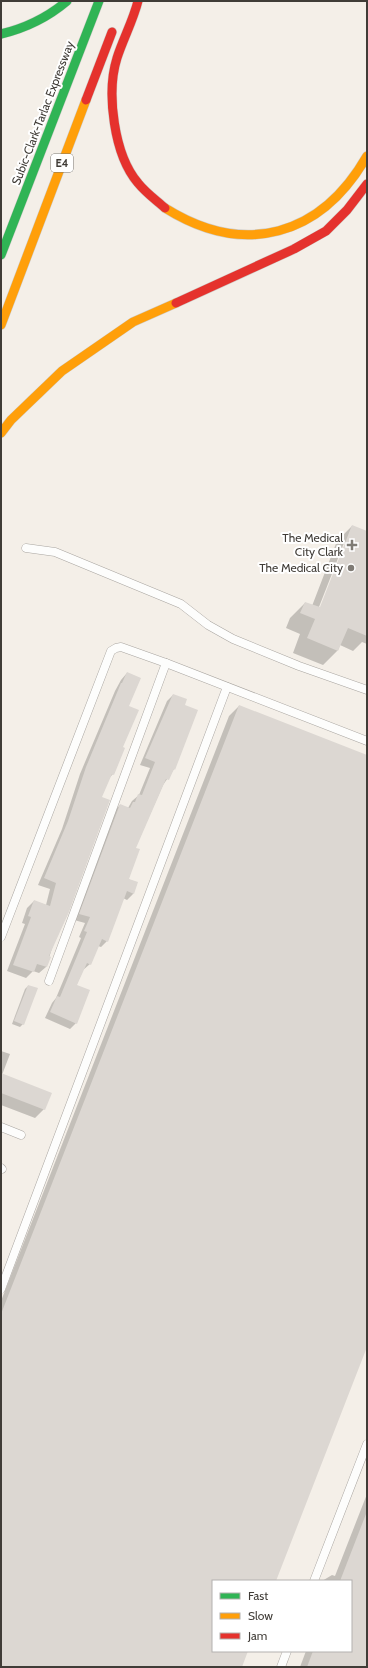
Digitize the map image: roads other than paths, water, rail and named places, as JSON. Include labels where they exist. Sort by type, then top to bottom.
[{"type":"highway","points":[[1,34],[29,26],[52,13],[67,1]]},
{"type":"highway","name":"Subic-Clark-Tarlac Expressway","points":[[1,255],[99,1]]},
{"type":"highway","points":[[138,1],[117,60],[113,95],[114,126],[124,158],[139,183],[157,201],[179,218],[200,227],[226,234],[250,235],[273,233],[293,227],[331,203],[357,174],[367,156]]},
{"type":"highway","name":"E4","points":[[1,325],[115,23]]},
{"type":"highway","points":[[1,433],[11,420],[62,371],[133,322],[294,249],[326,231],[347,210],[367,184]]},
{"type":"lane","points":[[26,548],[55,552],[181,604],[208,625],[233,639],[299,666],[367,690]]},
{"type":"lane","points":[[1,937],[111,651],[116,648],[121,648],[166,662],[367,741]]},
{"type":"lane","points":[[49,981],[166,662]]},
{"type":"lane","points":[[1,1289],[227,687]]},
{"type":"lane","points":[[1,1127],[21,1135]]},
{"type":"lane","points":[[314,1580],[367,1444]]},
{"type":"lane","points":[[281,1667],[287,1652]]},
{"type":"place","name":"The Medical City Clark","points":[[352,545]]},
{"type":"place","name":"The Medical City","points":[[351,568]]}]
